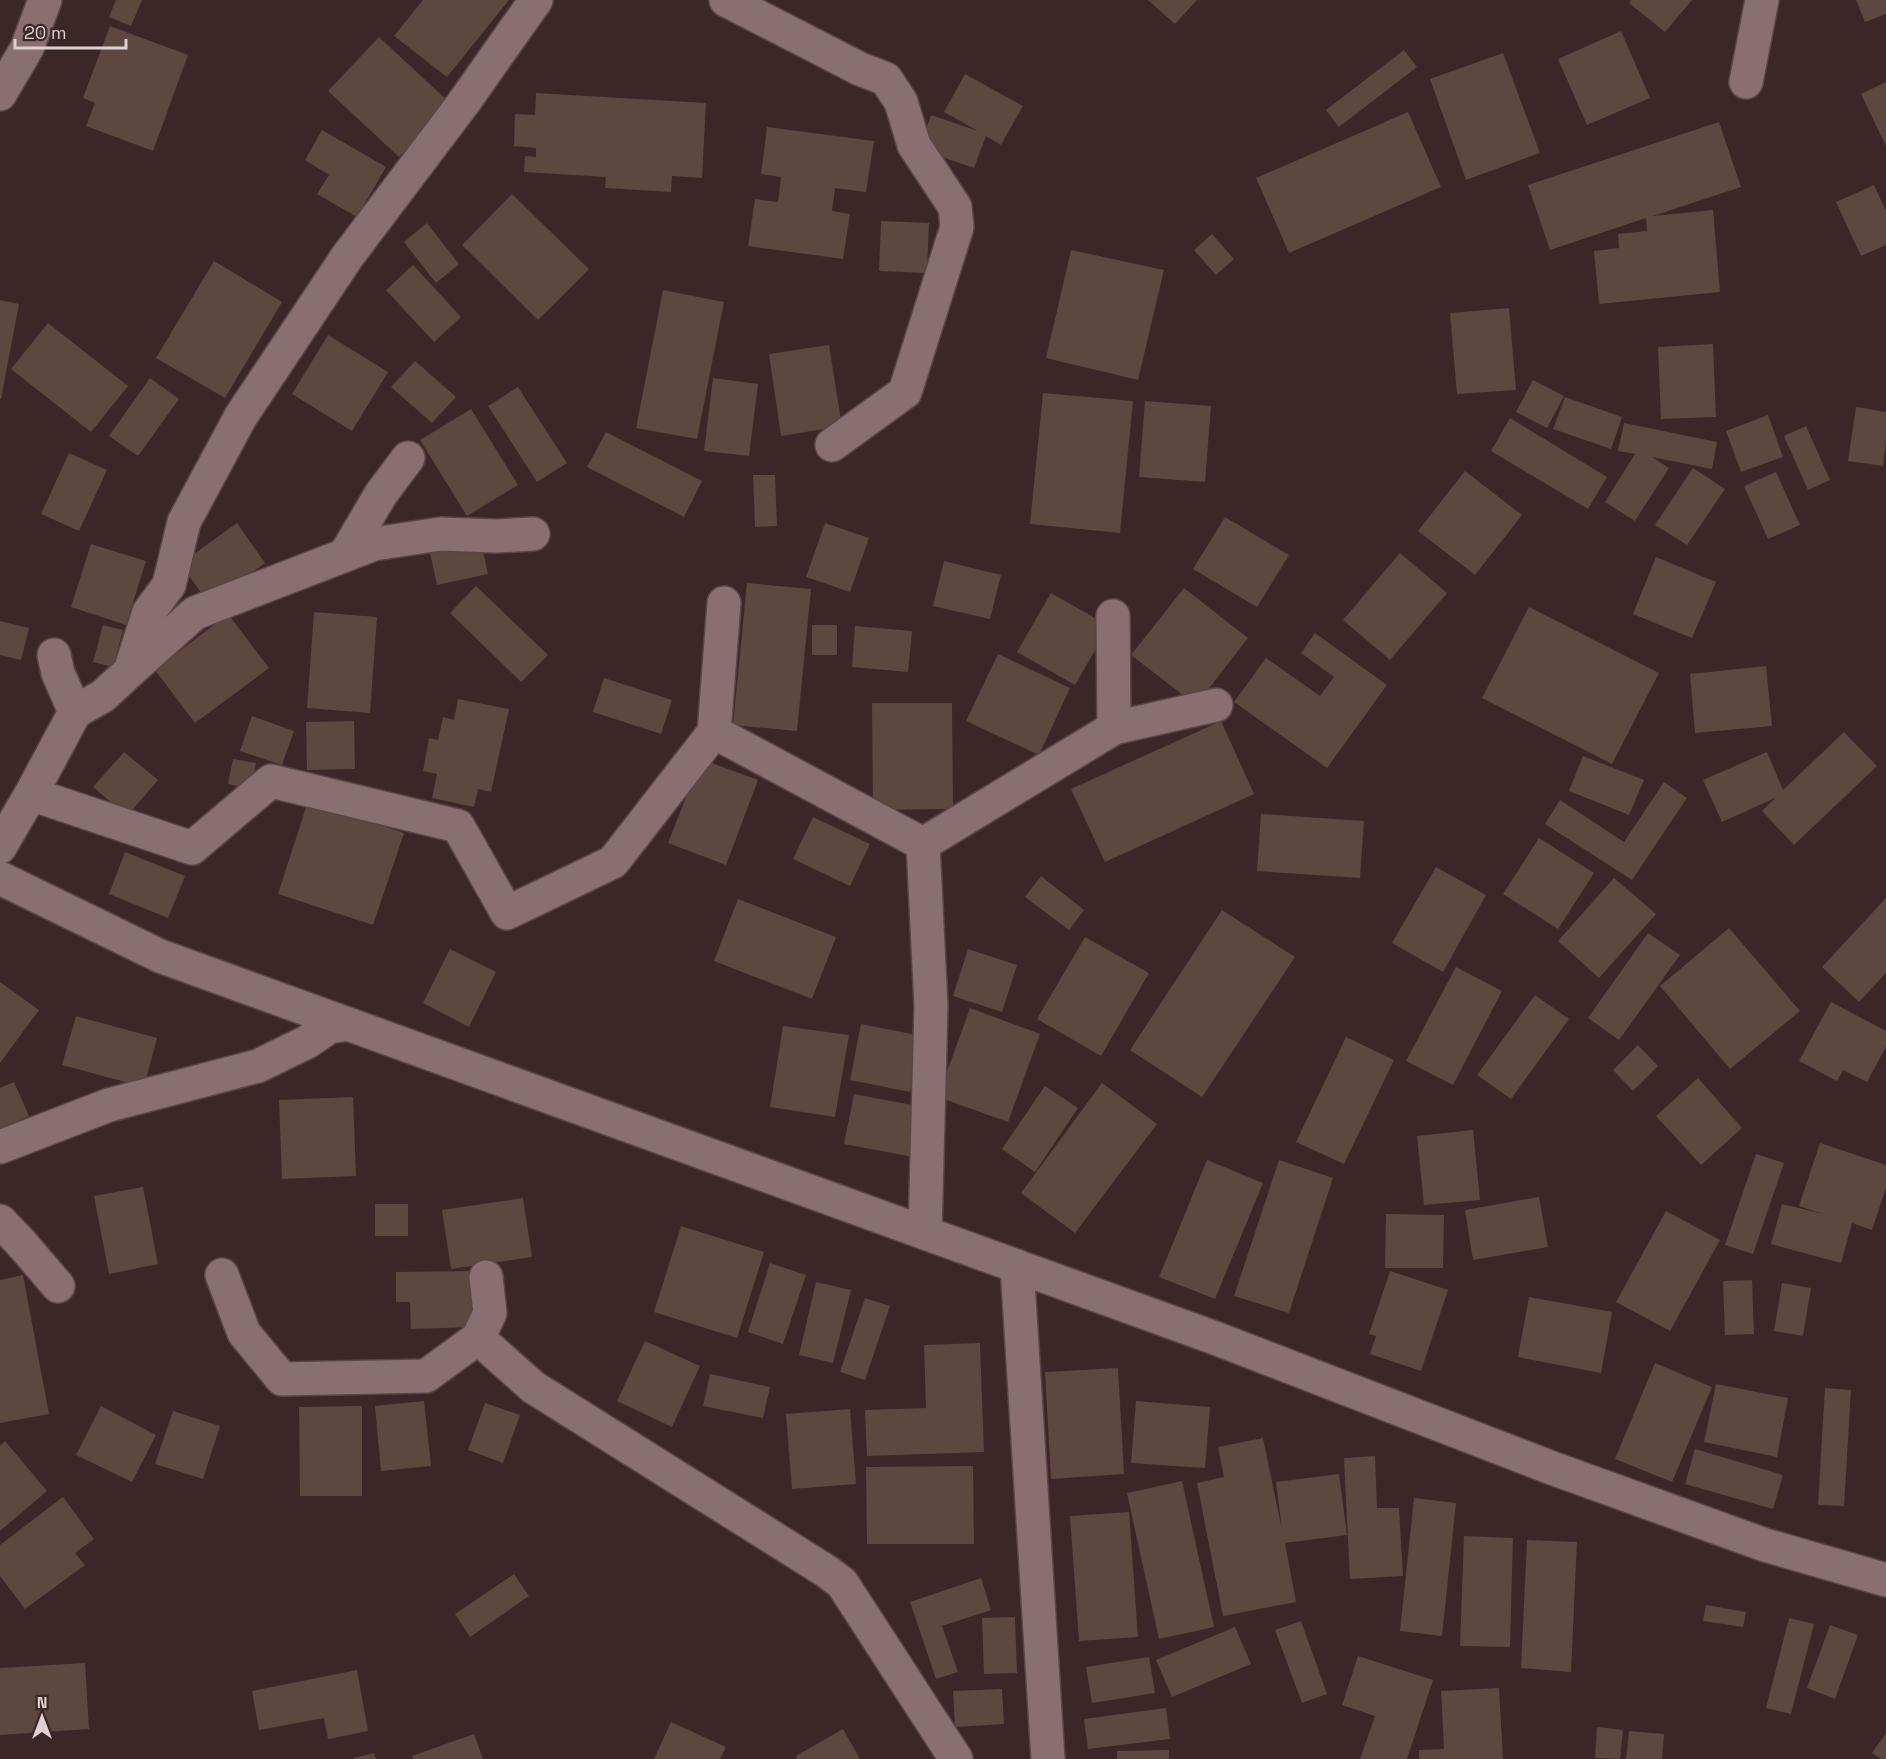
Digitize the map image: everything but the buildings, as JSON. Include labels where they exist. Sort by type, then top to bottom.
[{"type":"street","points":[[0,94],[27,48],[45,0]]},
{"type":"street","points":[[130,671],[148,612],[169,585],[184,522],[241,416],[347,257],[464,102],[536,0]]},
{"type":"street","points":[[726,0],[860,69],[886,79],[901,102],[914,145],[955,207],[957,227],[905,392],[832,445]]},
{"type":"street","points":[[1746,82],[1762,0]]},
{"type":"street","points":[[345,555],[381,494],[408,458]]},
{"type":"street","points":[[0,847],[75,712],[103,696],[195,613],[374,544],[440,534],[496,536],[533,534]]},
{"type":"street","points":[[31,794],[192,848],[271,781],[458,826],[507,913],[613,862],[714,732],[724,603]]},
{"type":"street","points":[[1113,616],[1114,728]]},
{"type":"street","points":[[54,655],[58,673],[75,712]]},
{"type":"street","points":[[923,844],[1114,728],[1216,705]]},
{"type":"street","points":[[714,732],[923,844]]},
{"type":"street","points":[[923,844],[931,1006],[925,1233]]},
{"type":"street","points":[[0,878],[160,956],[1215,1338],[1541,1464],[1753,1541],[1886,1580]]},
{"type":"street","points":[[0,1147],[109,1105],[258,1066],[307,1042],[328,1028],[348,1024]]},
{"type":"street","points":[[0,1221],[58,1286]]},
{"type":"street","points":[[1017,1266],[1048,1759]]},
{"type":"street","points":[[222,1275],[244,1333],[282,1379],[426,1376],[478,1338],[490,1313],[486,1277]]},
{"type":"street","points":[[478,1338],[532,1387],[842,1583],[956,1759]]}]
